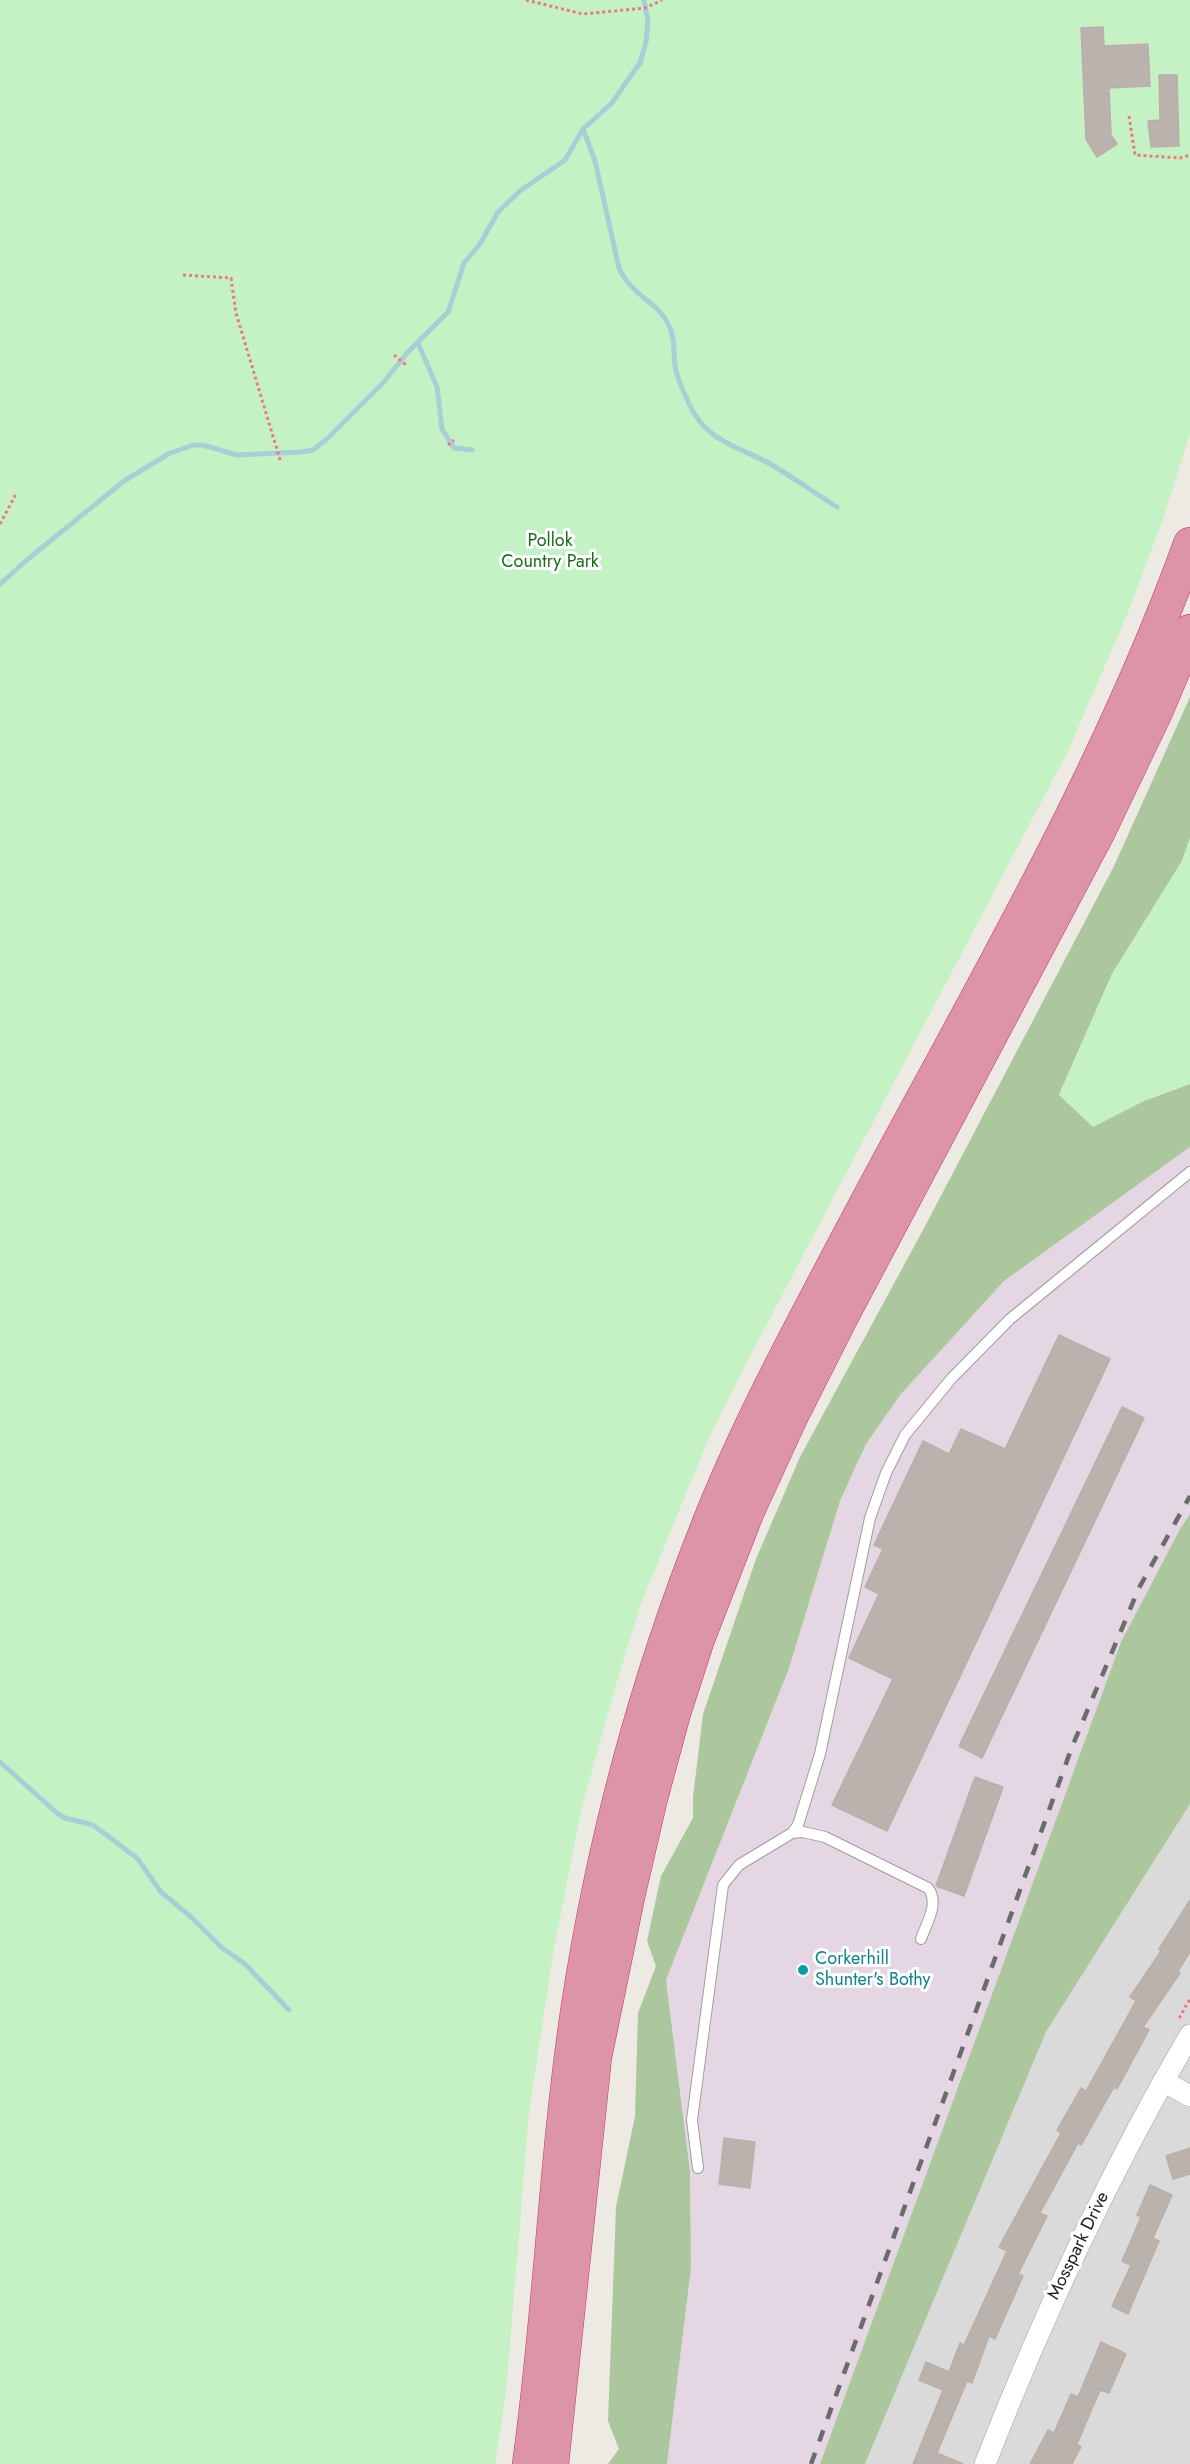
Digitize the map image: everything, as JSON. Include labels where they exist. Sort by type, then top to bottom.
[{"type":"highway","points":[[529,2464],[577,2012],[590,1932],[614,1817],[629,1755],[656,1666],[707,1527],[762,1403],[1066,827],[1133,688],[1190,544]]},
{"type":"highway","points":[[552,2464],[595,2057],[627,1897],[651,1798],[674,1713],[698,1640],[738,1535],[793,1413],[1099,831],[1151,723],[1190,631]]},
{"type":"street","name":"Mosspark Drive","points":[[985,2464],[1027,2358],[1083,2235],[1163,2080],[1190,2036]]},
{"type":"street","points":[[1163,2080],[1190,2096]]},
{"type":"lane","points":[[698,2168],[692,2120],[723,1885],[739,1865],[792,1833],[798,1825],[820,1754],[870,1518],[886,1473],[905,1435],[951,1379],[1010,1319],[1190,1172]]},
{"type":"lane","points":[[792,1833],[803,1832],[825,1837],[928,1888],[934,1903],[921,1939]]},
{"type":"path","points":[[526,0],[583,14],[645,8],[662,0]]},
{"type":"path","points":[[1130,116],[1134,155],[1180,158],[1190,155]]},
{"type":"path","points":[[183,275],[231,278],[237,313],[281,463]]},
{"type":"path","points":[[394,355],[406,365]]},
{"type":"path","points":[[448,445],[454,440]]},
{"type":"path","points":[[0,524],[16,494]]},
{"type":"shaded area","points":[[1190,1147],[1190,1514],[1121,1642],[820,2464],[667,2464],[691,2268],[690,2172],[666,1980],[789,1668],[840,1501],[866,1444],[901,1394],[1004,1281]]},
{"type":"shaded area","points":[[1190,1804],[1190,2464],[865,2464],[1046,2032]]},
{"type":"green space","name":"Pollok Country Park","points":[[0,0],[1190,0],[1190,433],[1164,516],[1129,610],[1068,751],[736,1383],[706,1445],[640,1606],[582,1807],[553,1954],[529,2113],[506,2392],[495,2464],[0,2464]]},
{"type":"green space","points":[[1190,697],[1190,838],[1182,861],[1112,974],[1059,1095],[1146,1100],[1190,1084],[1190,1147],[1004,1281],[901,1394],[866,1444],[840,1501],[789,1668],[666,1980],[690,2172],[691,2268],[667,2464],[608,2464],[619,2449],[608,2421],[616,2207],[635,2116],[638,2013],[656,1966],[647,1941],[661,1876],[693,1818],[693,1797],[703,1714],[756,1559],[800,1457],[923,1230],[1114,866]]},
{"type":"green space","points":[[1190,838],[1190,1084],[1146,1100],[1093,1127],[1059,1095],[1112,974],[1182,861]]},
{"type":"green space","points":[[1190,1514],[1190,1804],[1046,2032],[865,2464],[820,2464],[1121,1642]]},
{"type":"building","points":[[1103,27],[1104,46],[1148,44],[1150,86],[1109,88],[1111,135],[1117,144],[1097,157],[1086,139],[1081,28]]},
{"type":"building","points":[[1159,75],[1177,75],[1179,146],[1151,147],[1148,121],[1160,120]]},
{"type":"building","points":[[1059,1335],[1110,1359],[887,1831],[832,1805],[893,1679],[849,1658],[879,1594],[865,1587],[883,1549],[874,1545],[923,1441],[949,1454],[961,1429],[1005,1449]]},
{"type":"building","points":[[1122,1407],[1144,1418],[982,1758],[959,1746]]},
{"type":"building","points":[[975,1777],[1003,1787],[964,1896],[936,1886]]},
{"type":"building","points":[[1190,1900],[1190,1952],[1178,1971],[1180,1973],[1143,2027],[1149,2030],[1117,2089],[1114,2087],[1081,2145],[1078,2143],[1040,2213],[1047,2216],[1018,2274],[1023,2276],[995,2339],[989,2336],[972,2383],[967,2381],[937,2453],[963,2464],[913,2464],[943,2390],[919,2380],[926,2362],[949,2372],[960,2343],[964,2345],[1007,2251],[999,2247],[1061,2133],[1057,2130],[1081,2088],[1086,2091],[1136,2001],[1130,1997],[1161,1951],[1159,1949]]},
{"type":"building","points":[[724,2138],[755,2142],[750,2188],[719,2184]]},
{"type":"building","points":[[1190,2148],[1190,2174],[1173,2179],[1166,2156]]},
{"type":"building","points":[[1150,2185],[1172,2195],[1153,2238],[1159,2241],[1128,2314],[1112,2306],[1131,2265],[1122,2261],[1141,2217],[1137,2215]]},
{"type":"building","points":[[1101,2342],[1126,2354],[1109,2393],[1100,2390],[1077,2444],[1081,2447],[1072,2464],[1030,2464],[1048,2430],[1054,2433],[1071,2394],[1078,2397]]},
{"type":"waterway","points":[[0,584],[124,481],[170,453],[194,445],[203,445],[237,455],[301,452],[313,450],[327,439],[384,382],[407,353],[448,312],[464,263],[480,244],[498,212],[520,191],[565,160],[583,129],[612,103],[640,63],[646,42],[648,21],[644,0]]},
{"type":"waterway","points":[[583,129],[595,161],[619,268],[630,285],[657,308],[667,322],[673,338],[677,376],[696,417],[714,435],[772,465],[837,507]]},
{"type":"waterway","points":[[418,343],[437,387],[442,429],[454,448],[472,450]]},
{"type":"waterway","points":[[0,1762],[58,1814],[93,1825],[137,1858],[161,1892],[190,1916],[221,1947],[245,1964],[289,2010]]},
{"type":"railway","points":[[811,2464],[1072,1747],[1139,1588],[1190,1496]]},
{"type":"place","name":"Corkerhill Shunter's Bothy","points":[[803,1970]]}]
